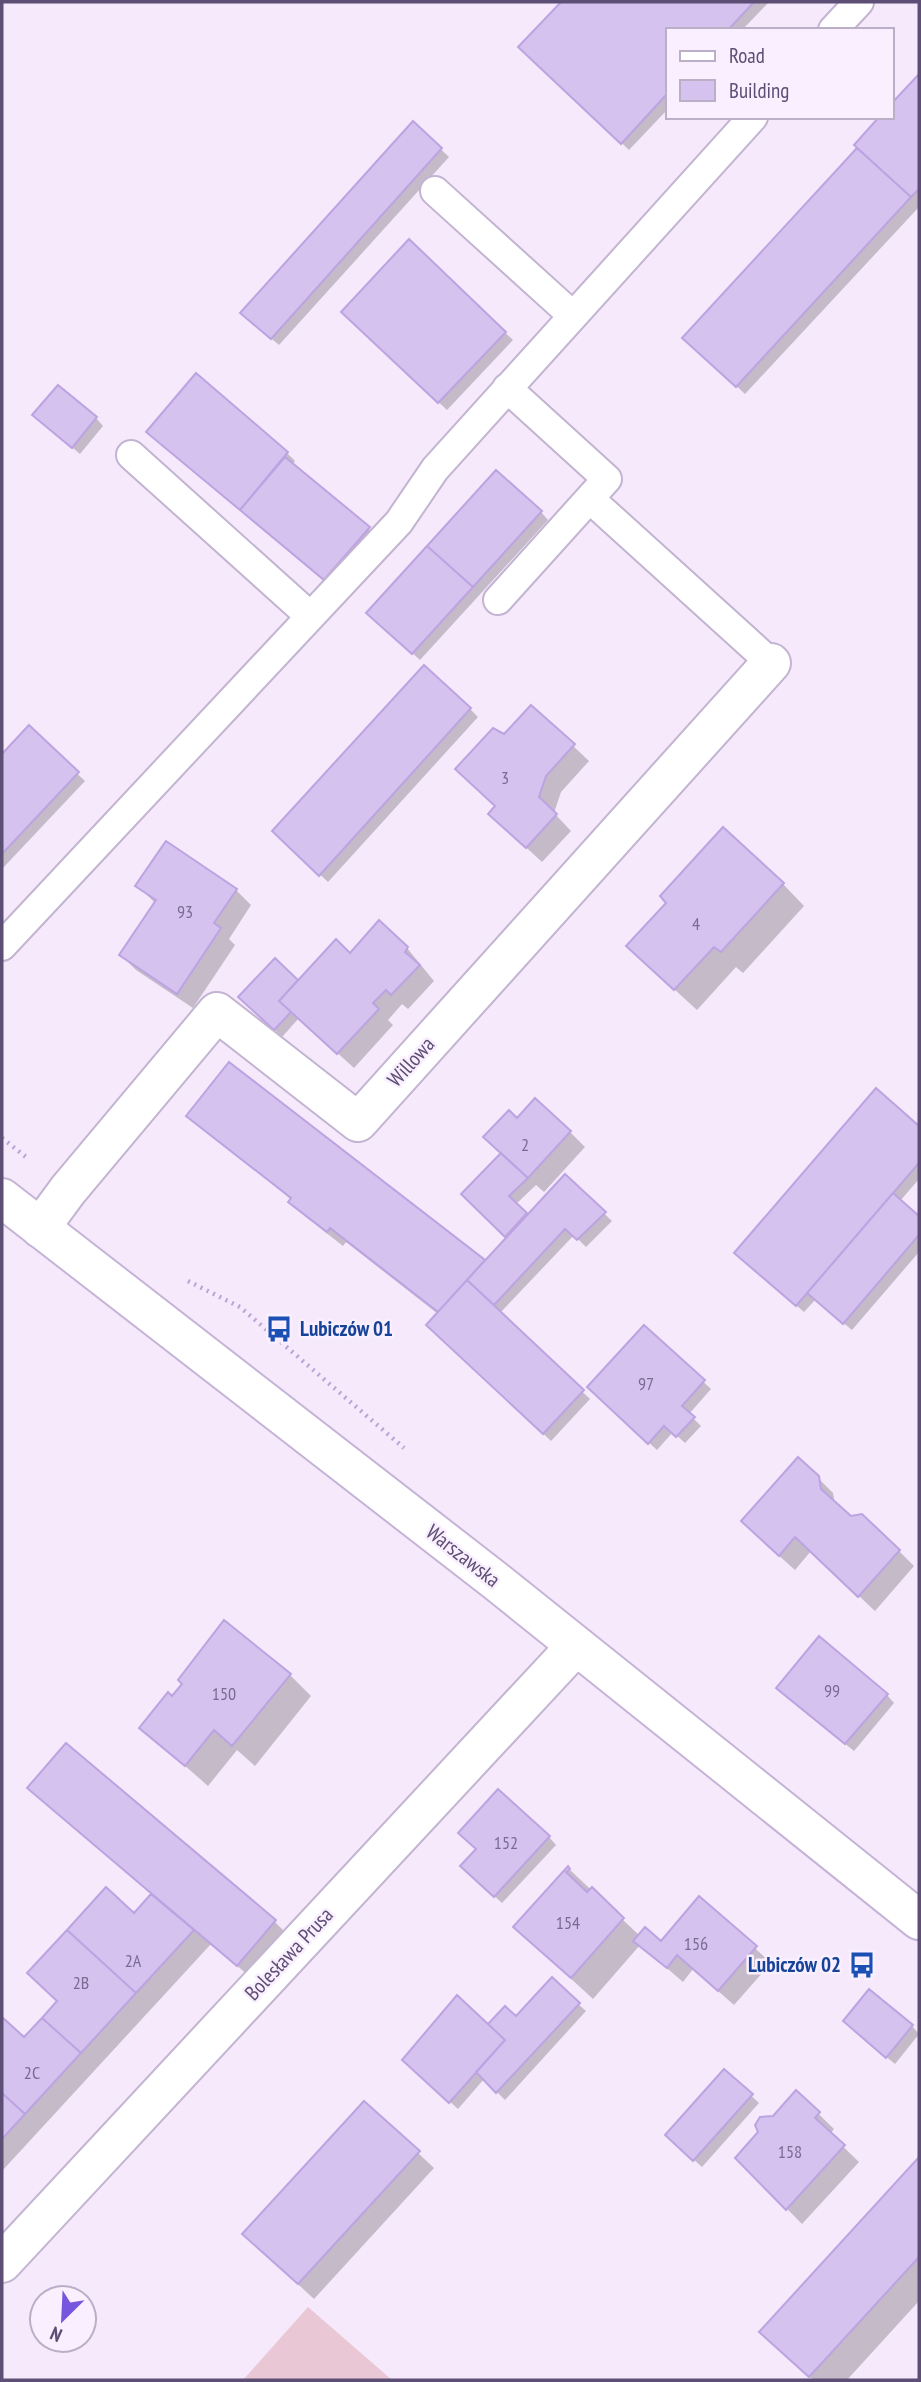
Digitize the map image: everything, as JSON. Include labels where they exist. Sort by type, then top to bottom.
[{"type":"street","name":"Willowa","points":[[40,1228],[68,1190],[217,1012],[358,1122],[771,663]]},
{"type":"street","name":"Warszawska","points":[[2,1198],[576,1646],[919,1920]]},
{"type":"street","name":"Bolesława Prusa","points":[[2,2263],[576,1646]]},
{"type":"lane","points":[[836,28],[859,2]]},
{"type":"lane","points":[[2,946],[399,522],[435,469],[751,119]]},
{"type":"lane","points":[[435,191],[572,315]]},
{"type":"lane","points":[[498,600],[607,479],[507,388]]},
{"type":"lane","points":[[131,455],[310,616]]},
{"type":"lane","points":[[590,499],[771,663]]},
{"type":"shaded area","points":[[308,2307],[392,2380],[243,2380]]},
{"type":"building","points":[[561,2],[754,2],[730,28],[666,28],[666,95],[621,144],[518,47]]},
{"type":"building","points":[[919,74],[919,189],[911,197],[854,145],[877,119],[893,119],[893,102]]},
{"type":"building","points":[[413,121],[442,148],[271,339],[240,313]]},
{"type":"building","points":[[857,148],[911,197],[736,387],[682,338]]},
{"type":"building","points":[[409,239],[506,332],[438,403],[341,312]]},
{"type":"building","points":[[196,373],[288,452],[240,510],[146,432]]},
{"type":"building","points":[[58,385],[97,417],[72,448],[32,415]]},
{"type":"building","points":[[285,457],[370,527],[324,580],[240,510]]},
{"type":"building","points":[[496,470],[542,511],[473,587],[427,546]]},
{"type":"building","points":[[427,546],[473,587],[412,654],[366,613]]},
{"type":"building","points":[[424,665],[471,708],[319,876],[272,831]]},
{"type":"building","points":[[531,705],[575,744],[546,776],[539,797],[557,814],[526,848],[488,814],[495,806],[455,769],[493,728],[504,734]]},
{"type":"building","points":[[29,725],[79,772],[2,854],[2,754]]},
{"type":"building","points":[[723,827],[784,883],[721,952],[714,947],[674,990],[626,946],[666,903],[660,896]]},
{"type":"building","points":[[166,841],[237,889],[214,923],[221,928],[177,994],[119,955],[156,900],[135,886]]},
{"type":"building","points":[[379,920],[408,947],[405,952],[420,965],[391,995],[386,990],[373,1003],[379,1009],[337,1054],[279,1001],[336,939],[350,953]]},
{"type":"building","points":[[275,958],[298,980],[279,1001],[291,1012],[274,1030],[238,997]]},
{"type":"building","points":[[229,1062],[485,1260],[438,1312],[330,1228],[327,1232],[288,1202],[291,1198],[186,1116]]},
{"type":"building","points":[[876,1088],[919,1126],[919,1163],[796,1306],[734,1253]]},
{"type":"building","points":[[535,1098],[571,1131],[528,1178],[483,1137],[509,1110],[517,1118]]},
{"type":"building","points":[[501,1153],[528,1178],[509,1196],[527,1213],[505,1237],[461,1194]]},
{"type":"building","points":[[565,1174],[606,1212],[577,1240],[565,1229],[494,1305],[467,1280]]},
{"type":"building","points":[[893,1193],[919,1216],[919,1235],[843,1324],[807,1293]]},
{"type":"building","points":[[467,1280],[584,1390],[543,1434],[426,1325]]},
{"type":"building","points":[[644,1325],[705,1380],[682,1406],[695,1417],[676,1437],[664,1426],[648,1444],[587,1387]]},
{"type":"building","points":[[798,1457],[819,1476],[821,1489],[851,1516],[862,1514],[900,1550],[858,1597],[795,1537],[779,1556],[741,1521]]},
{"type":"building","points":[[224,1620],[291,1674],[232,1746],[214,1730],[185,1766],[139,1728],[168,1692],[172,1696],[182,1684],[178,1680]]},
{"type":"building","points":[[819,1636],[888,1694],[845,1744],[776,1688]]},
{"type":"building","points":[[66,1743],[276,1920],[237,1966],[27,1788]]},
{"type":"building","points":[[498,1789],[550,1836],[494,1897],[460,1866],[476,1849],[458,1833]]},
{"type":"building","points":[[568,1866],[570,1869],[566,1872],[587,1892],[592,1887],[624,1918],[571,1978],[513,1927]]},
{"type":"building","points":[[106,1887],[134,1913],[151,1894],[194,1930],[136,1993],[67,1930]]},
{"type":"building","points":[[699,1896],[757,1946],[718,1991],[677,1955],[667,1968],[633,1941],[645,1927],[661,1941]]},
{"type":"building","points":[[67,1930],[136,1993],[81,2053],[42,2018],[57,2001],[27,1973]]},
{"type":"building","points":[[552,1977],[580,2003],[496,2093],[476,2072],[505,2040],[488,2024],[505,2006],[516,2016]]},
{"type":"building","points":[[869,1989],[913,2025],[886,2058],[843,2021]]},
{"type":"building","points":[[457,1995],[505,2040],[449,2103],[402,2060]]},
{"type":"building","points":[[2,2017],[24,2037],[42,2018],[81,2053],[25,2114],[2,2093]]},
{"type":"building","points":[[724,2069],[753,2094],[693,2161],[665,2135]]},
{"type":"building","points":[[796,2090],[820,2112],[815,2118],[845,2145],[786,2210],[735,2158],[758,2132],[755,2125],[760,2117],[773,2116]]},
{"type":"building","points":[[2,2093],[25,2114],[2,2139]]},
{"type":"building","points":[[364,2101],[420,2151],[298,2284],[242,2234]]},
{"type":"building","points":[[919,2157],[919,2257],[809,2377],[759,2332]]},
{"type":"place","name":"Lubiczów 01","points":[[279,1329]]},
{"type":"place","name":"Lubiczów 02","points":[[862,1965]]}]
